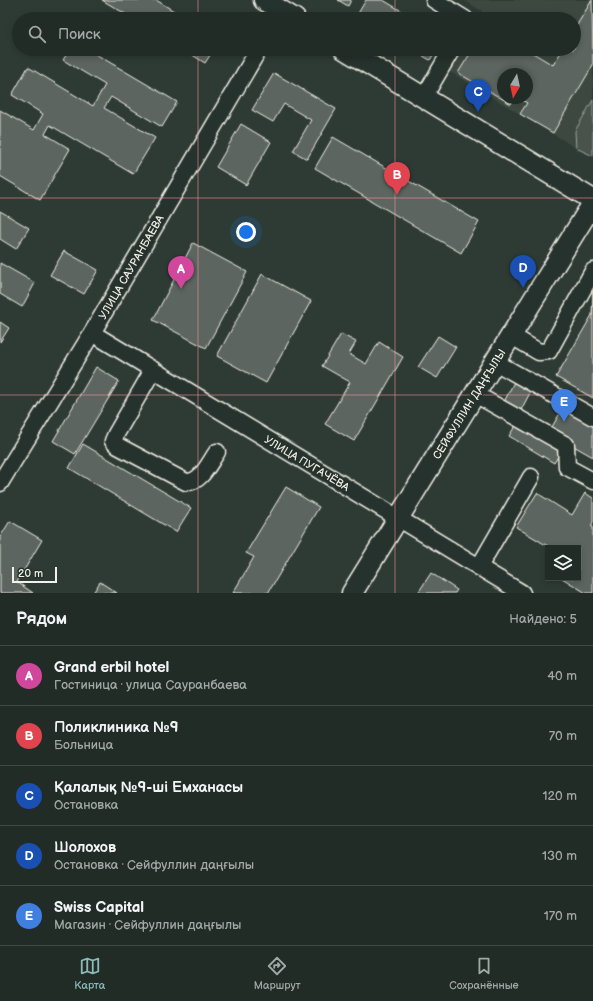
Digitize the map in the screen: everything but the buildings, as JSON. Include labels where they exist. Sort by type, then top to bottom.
[{"type":"main road","points":[[264,0],[285,12]]},
{"type":"main road","points":[[356,56],[424,97],[590,206]]},
{"type":"main road","name":"СЕЙФУЛЛИН ДАҢҒЫЛЫ","points":[[352,593],[512,336],[590,206]]},
{"type":"street","points":[[434,0],[454,12]]},
{"type":"street","name":"УЛИЦА САУРАНБАЕВА","points":[[0,483],[92,333],[255,56]]},
{"type":"street","points":[[424,97],[448,56]]},
{"type":"street","points":[[512,336],[539,352],[548,351],[593,272]]},
{"type":"street","name":"УЛИЦА ПУГАЧЁВА","points":[[92,333],[522,593]]},
{"type":"street","points":[[495,362],[593,417]]},
{"type":"street","points":[[153,370],[113,440],[118,446],[186,482],[192,482],[198,479],[217,452]]},
{"type":"street","points":[[475,394],[566,446],[567,466],[593,481]]},
{"type":"street","points":[[480,567],[532,476]]},
{"type":"shaded area","points":[[464,0],[593,0],[593,120],[576,148],[503,104],[533,104],[533,68],[497,68],[497,100],[447,70],[455,56],[581,56],[581,12],[482,12]]},
{"type":"shaded area","points":[[593,100],[593,156],[576,148],[575,131]]},
{"type":"place","name":"Қалалық №9-ші Емханасы","points":[[478,112]]},
{"type":"place","name":"Поликлиника №9","points":[[397,195]]},
{"type":"place","name":"Шолохов","points":[[523,288]]},
{"type":"place","name":"Grand erbil hotel","points":[[181,289]]},
{"type":"place","name":"Swiss Capital","points":[[564,422]]}]
